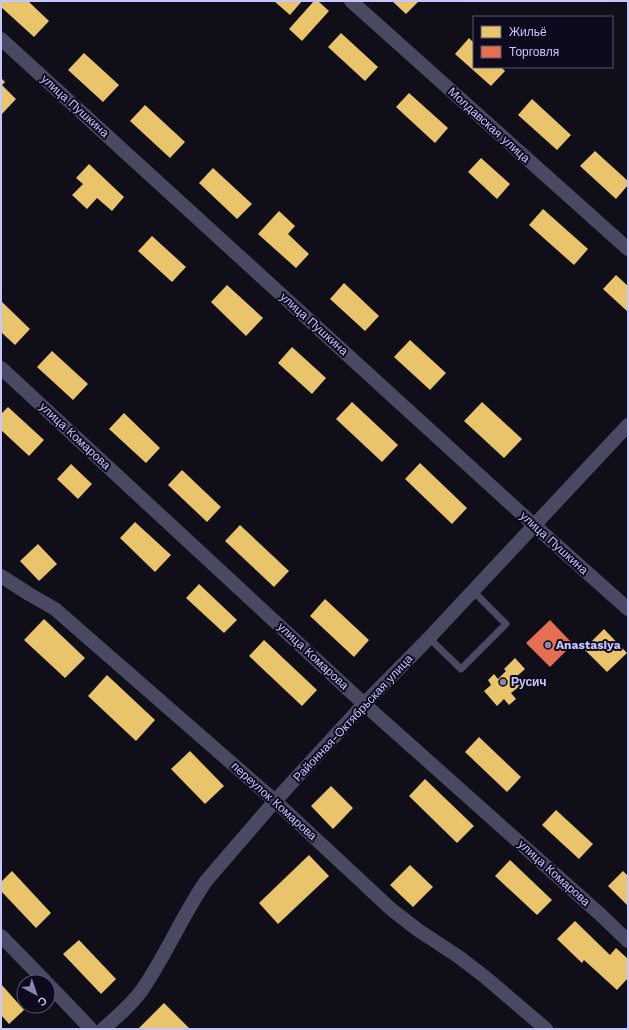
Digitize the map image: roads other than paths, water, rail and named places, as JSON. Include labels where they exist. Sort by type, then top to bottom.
[{"type":"street","name":"Молдавская улица","points":[[351,1],[628,249]]},
{"type":"street","name":"улица Пушкина","points":[[1,39],[534,526],[628,609]]},
{"type":"street","name":"улица Комарова","points":[[1,368],[364,704],[602,916],[628,941]]},
{"type":"street","name":"Районная-Октябрьская улица","points":[[103,1029],[132,1002],[141,991],[155,971],[196,895],[206,881],[275,801],[364,704],[429,638],[628,425]]},
{"type":"street","name":"переулок Комарова","points":[[1,576],[55,609],[275,801],[392,910],[485,977],[546,1029]]},
{"type":"street","points":[[1,936],[38,974]]},
{"type":"street","points":[[56,992],[91,1029]]},
{"type":"lane","points":[[429,638],[461,669],[506,624],[473,591]]},
{"type":"place","name":"Anastasiya","points":[[548,645]]},
{"type":"place","name":"Русич","points":[[503,682]]}]
